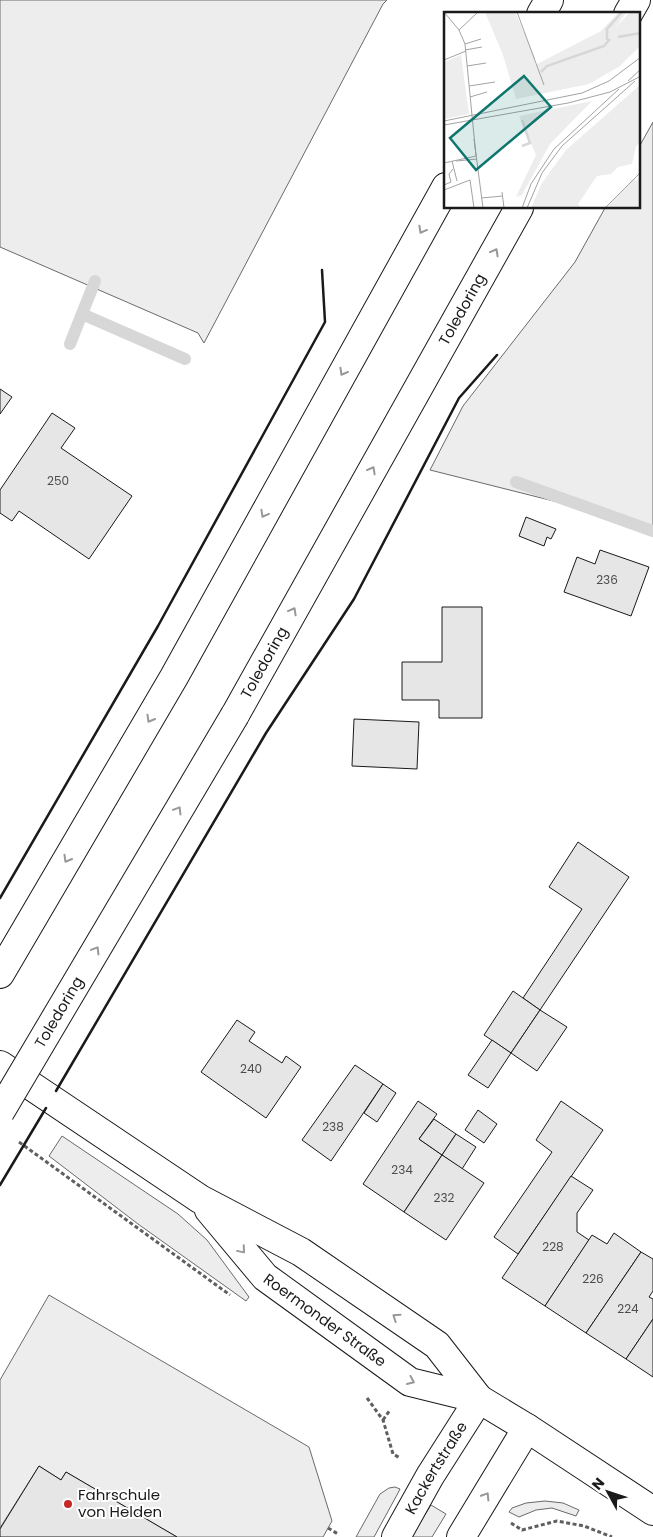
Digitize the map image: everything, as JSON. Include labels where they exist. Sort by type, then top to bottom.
[{"type":"main road","points":[[542,12],[549,0]]},
{"type":"main road","points":[[629,12],[636,0]]},
{"type":"main road","points":[[0,974],[174,677],[444,191]]},
{"type":"main road","name":"Toledoring","points":[[0,1112],[234,715],[518,209]]},
{"type":"main road","name":"Roermonder Straße","points":[[0,1065],[200,1199],[301,1252],[438,1345],[479,1399]]},
{"type":"main road","name":"Roermonder Straße","points":[[200,1199],[265,1277],[410,1382],[479,1399],[528,1428],[653,1510]]},
{"type":"main road","name":"Kackertstraße","points":[[396,1537],[430,1476],[479,1399]]},
{"type":"main road","points":[[461,1537],[528,1428]]},
{"type":"path","points":[[16,1140],[232,1296]]},
{"type":"path","points":[[366,1397],[383,1420],[393,1454],[430,1476]]},
{"type":"path","points":[[328,1528],[338,1534]]},
{"type":"shaded area","points":[[0,0],[387,0],[383,4],[204,343],[198,333],[0,247]]},
{"type":"shaded area","points":[[653,122],[653,526],[430,470],[463,406],[575,262],[604,209],[640,209],[640,145]]},
{"type":"shaded area","points":[[62,1136],[178,1214],[207,1240],[249,1297],[246,1301],[138,1224],[49,1156]]},
{"type":"shaded area","points":[[49,1295],[309,1447],[332,1521],[323,1537],[177,1537],[66,1472],[61,1480],[39,1466],[0,1528],[0,1380]]},
{"type":"shaded area","points":[[395,1487],[400,1489],[374,1537],[356,1537],[380,1494],[389,1488]]},
{"type":"shaded area","points":[[545,1501],[563,1503],[579,1510],[576,1516],[552,1508],[536,1510],[519,1517],[509,1512],[512,1508],[526,1503]]},
{"type":"shaded area","points":[[431,1505],[446,1514],[432,1537],[411,1537]]},
{"type":"building","points":[[0,389],[12,397],[0,414]]},
{"type":"building","points":[[52,413],[75,428],[61,448],[132,496],[89,559],[19,511],[12,521],[0,513],[0,490]]},
{"type":"building","points":[[526,517],[556,529],[551,539],[547,537],[544,546],[519,536]]},
{"type":"building","points":[[600,550],[649,567],[631,616],[564,592],[577,557],[595,564]]},
{"type":"building","points":[[442,607],[482,607],[482,718],[439,718],[439,700],[402,700],[402,662],[442,662]]},
{"type":"building","points":[[354,719],[419,722],[417,769],[352,766]]},
{"type":"building","points":[[578,842],[629,877],[540,1010],[523,998],[582,909],[549,887]]},
{"type":"building","points":[[513,991],[540,1010],[511,1053],[484,1035]]},
{"type":"building","points":[[540,1010],[567,1027],[537,1071],[511,1053]]},
{"type":"building","points":[[237,1020],[255,1032],[249,1041],[282,1063],[286,1056],[301,1067],[266,1118],[201,1072]]},
{"type":"building","points":[[492,1040],[511,1053],[488,1088],[468,1075]]},
{"type":"building","points":[[355,1065],[383,1084],[331,1161],[302,1140]]},
{"type":"building","points":[[383,1084],[396,1093],[377,1122],[364,1113]]},
{"type":"building","points":[[418,1101],[437,1114],[419,1139],[442,1155],[404,1212],[363,1184]]},
{"type":"building","points":[[561,1101],[603,1130],[518,1254],[494,1237],[552,1152],[536,1140]]},
{"type":"building","points":[[478,1110],[497,1124],[484,1143],[465,1130]]},
{"type":"building","points":[[434,1119],[456,1134],[442,1155],[419,1139]]},
{"type":"building","points":[[456,1134],[476,1147],[462,1169],[442,1155]]},
{"type":"building","points":[[442,1155],[484,1183],[446,1240],[404,1212]]},
{"type":"building","points":[[571,1176],[593,1190],[577,1213],[577,1232],[589,1240],[545,1306],[502,1278]]},
{"type":"building","points":[[614,1233],[641,1252],[586,1333],[545,1306],[592,1235],[607,1244]]},
{"type":"building","points":[[641,1252],[653,1259],[653,1291],[649,1297],[653,1299],[653,1319],[626,1359],[586,1333]]},
{"type":"building","points":[[653,1319],[653,1377],[626,1359]]},
{"type":"building","name":"Fahrschule von Helden","points":[[39,1466],[61,1480],[66,1472],[177,1537],[0,1537],[0,1529]]},
{"type":"waterway","points":[[70,344],[95,281]]},
{"type":"waterway","points":[[82,314],[185,359]]},
{"type":"waterway","points":[[516,482],[653,531]]},
{"type":"wall","points":[[0,898],[158,626],[325,322],[322,270]]},
{"type":"wall","points":[[56,1091],[266,733],[354,599],[459,398],[497,355]]},
{"type":"wall","points":[[0,1185],[46,1108]]},
{"type":"place","name":"Fahrschule von Helden","points":[[68,1504]]}]
